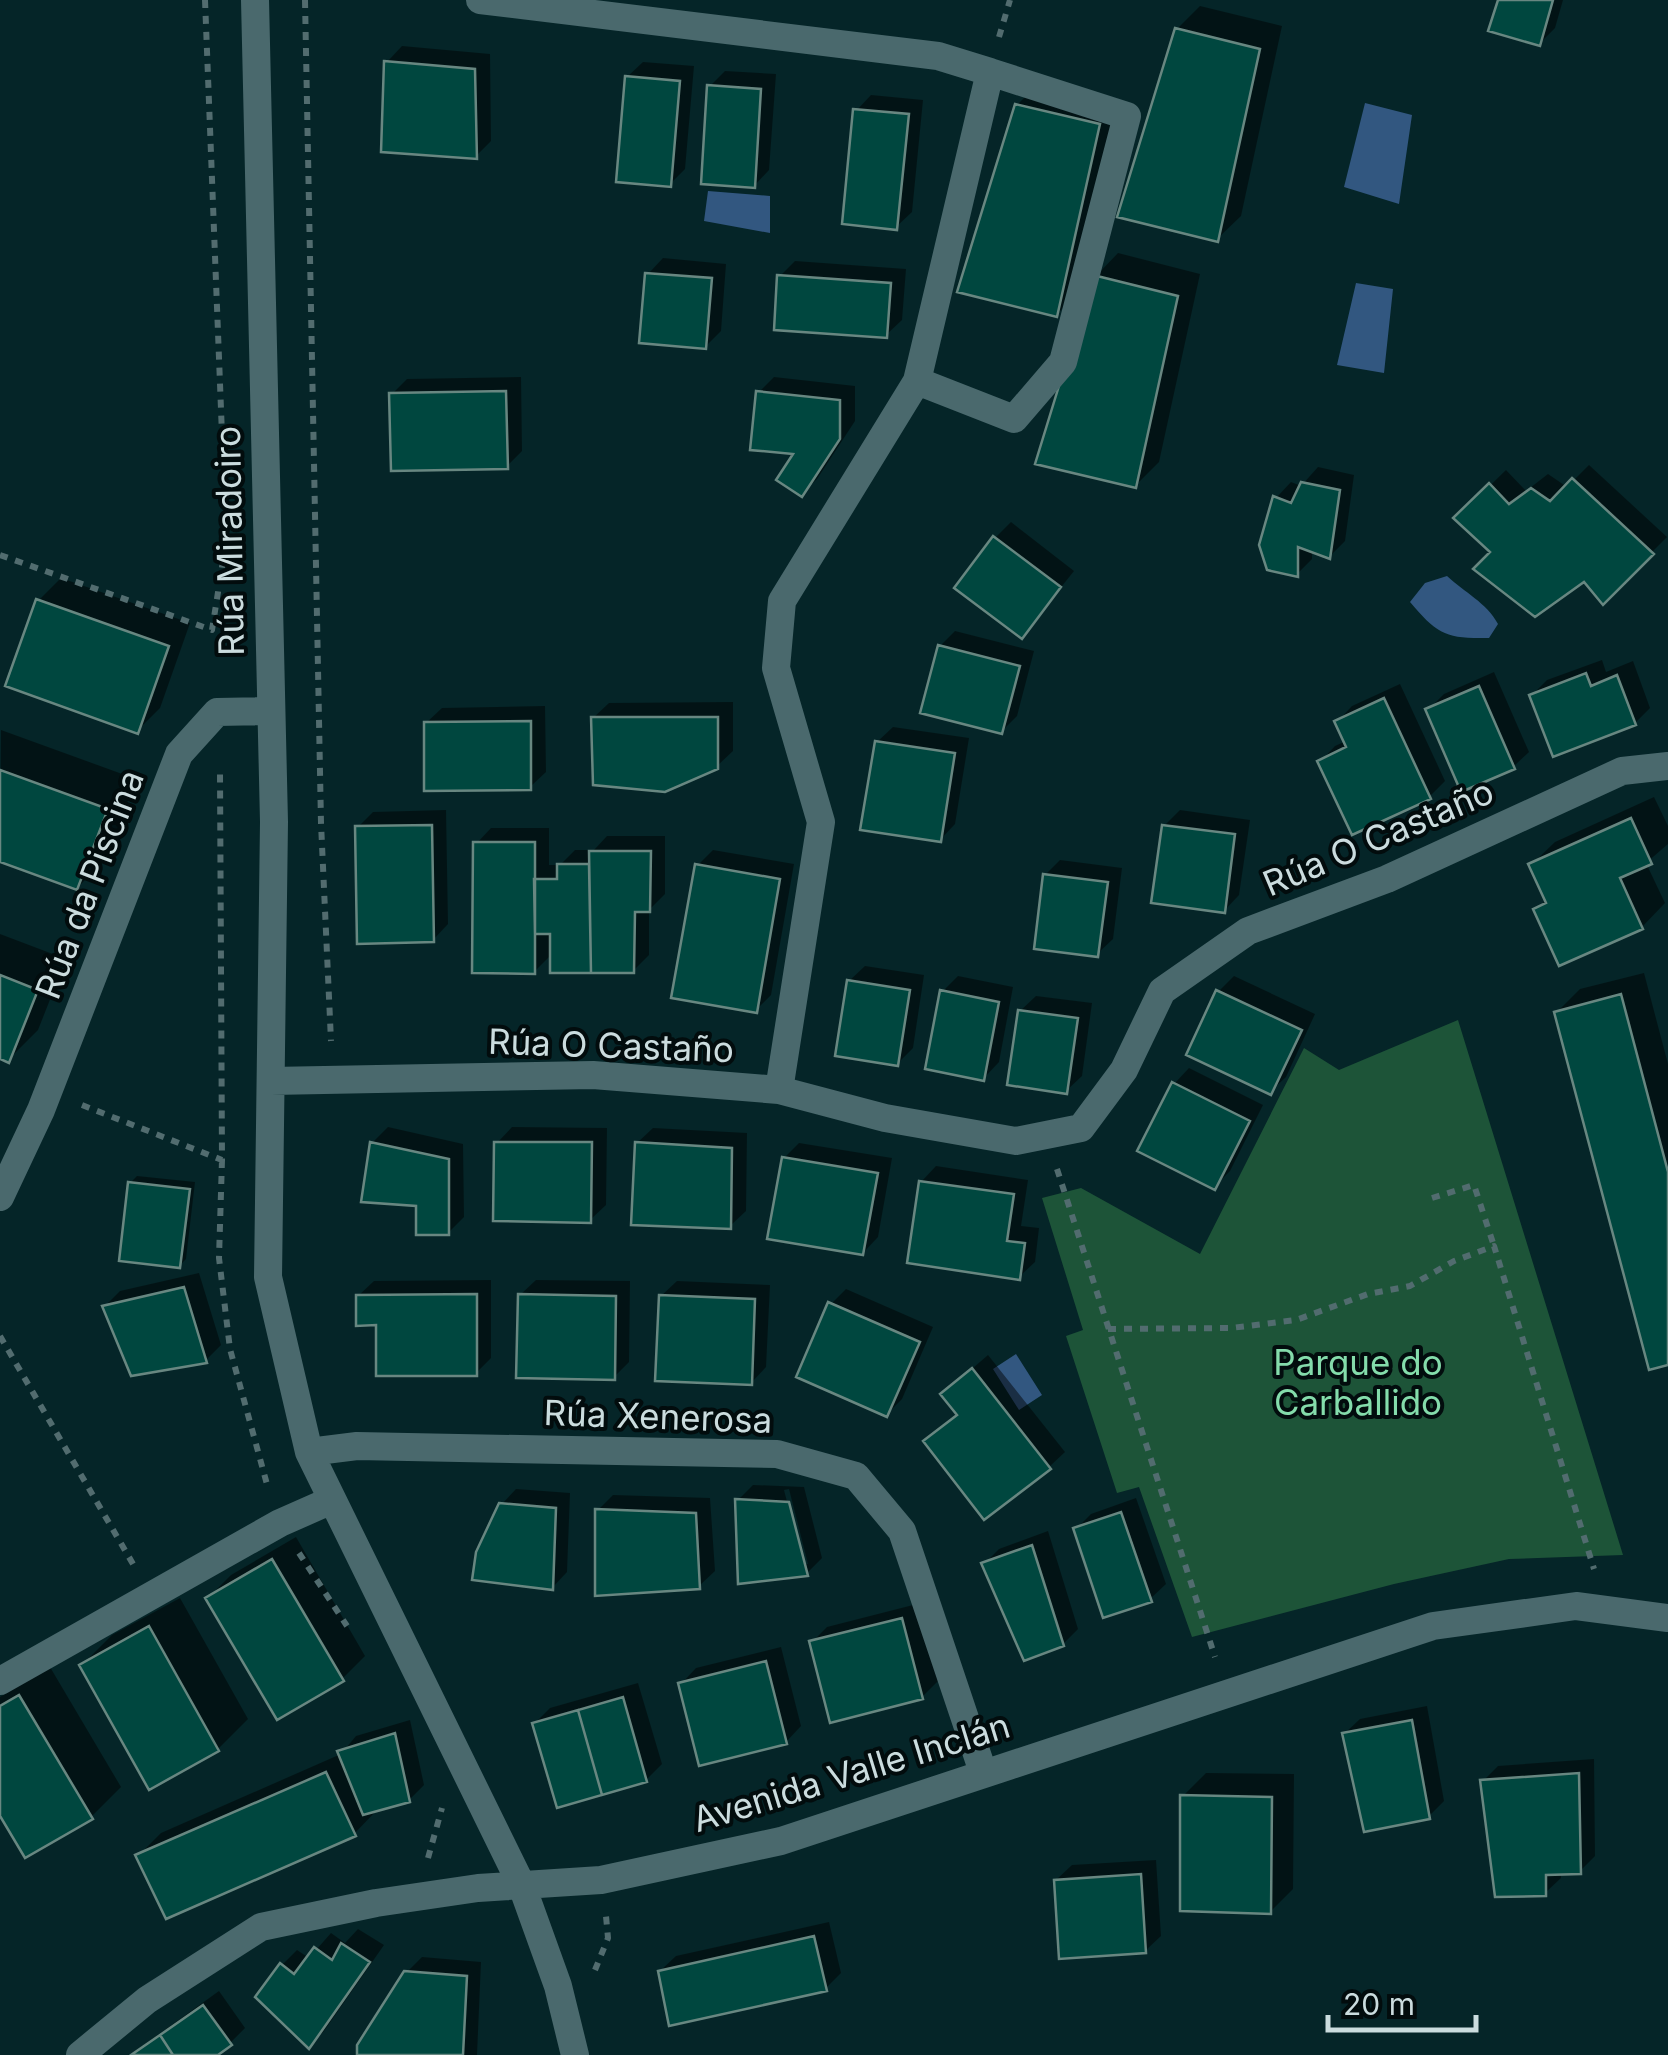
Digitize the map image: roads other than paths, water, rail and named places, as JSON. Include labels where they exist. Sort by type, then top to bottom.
[{"type":"street","name":"Rúa Miradoiro","points":[[255,0],[274,822],[271,1082]]},
{"type":"street","points":[[480,0],[938,56],[1127,116],[1063,362],[1014,419],[917,381]]},
{"type":"street","points":[[779,1090],[821,822],[776,668],[782,601],[917,381],[990,72]]},
{"type":"street","name":"Rúa da Piscina","points":[[0,1197],[41,1110],[180,754],[217,712],[270,711]]},
{"type":"street","name":"Rúa O Castaño","points":[[271,1082],[593,1075],[779,1090],[885,1118],[1016,1141],[1081,1128],[1124,1070],[1162,991],[1248,931],[1387,879],[1622,771],[1668,766]]},
{"type":"street","points":[[271,1082],[268,1277],[309,1452],[522,1886],[558,1986],[575,2055]]},
{"type":"street","name":"Rúa Xenerosa","points":[[309,1452],[358,1446],[778,1454],[856,1476],[902,1531],[983,1772]]},
{"type":"street","points":[[0,1681],[280,1523],[332,1500]]},
{"type":"street","name":"Avenida Valle Inclán","points":[[80,2055],[148,2000],[261,1927],[418,1896],[601,1880],[781,1840],[1433,1626],[1576,1606],[1668,1618]]},
{"type":"water","points":[[1365,103],[1412,115],[1399,204],[1344,187]]},
{"type":"water","points":[[708,191],[770,196],[770,233],[704,221]]},
{"type":"water","points":[[1356,283],[1393,289],[1384,373],[1337,365]]},
{"type":"water","points":[[1447,576],[1493,616],[1498,624],[1489,638],[1444,632],[1410,602],[1425,583]]},
{"type":"water","points":[[1016,1354],[1042,1395],[1019,1410],[993,1369]]},
{"type":"park label","name":"Parque do Carballido","points":[[1358,1382]]}]
